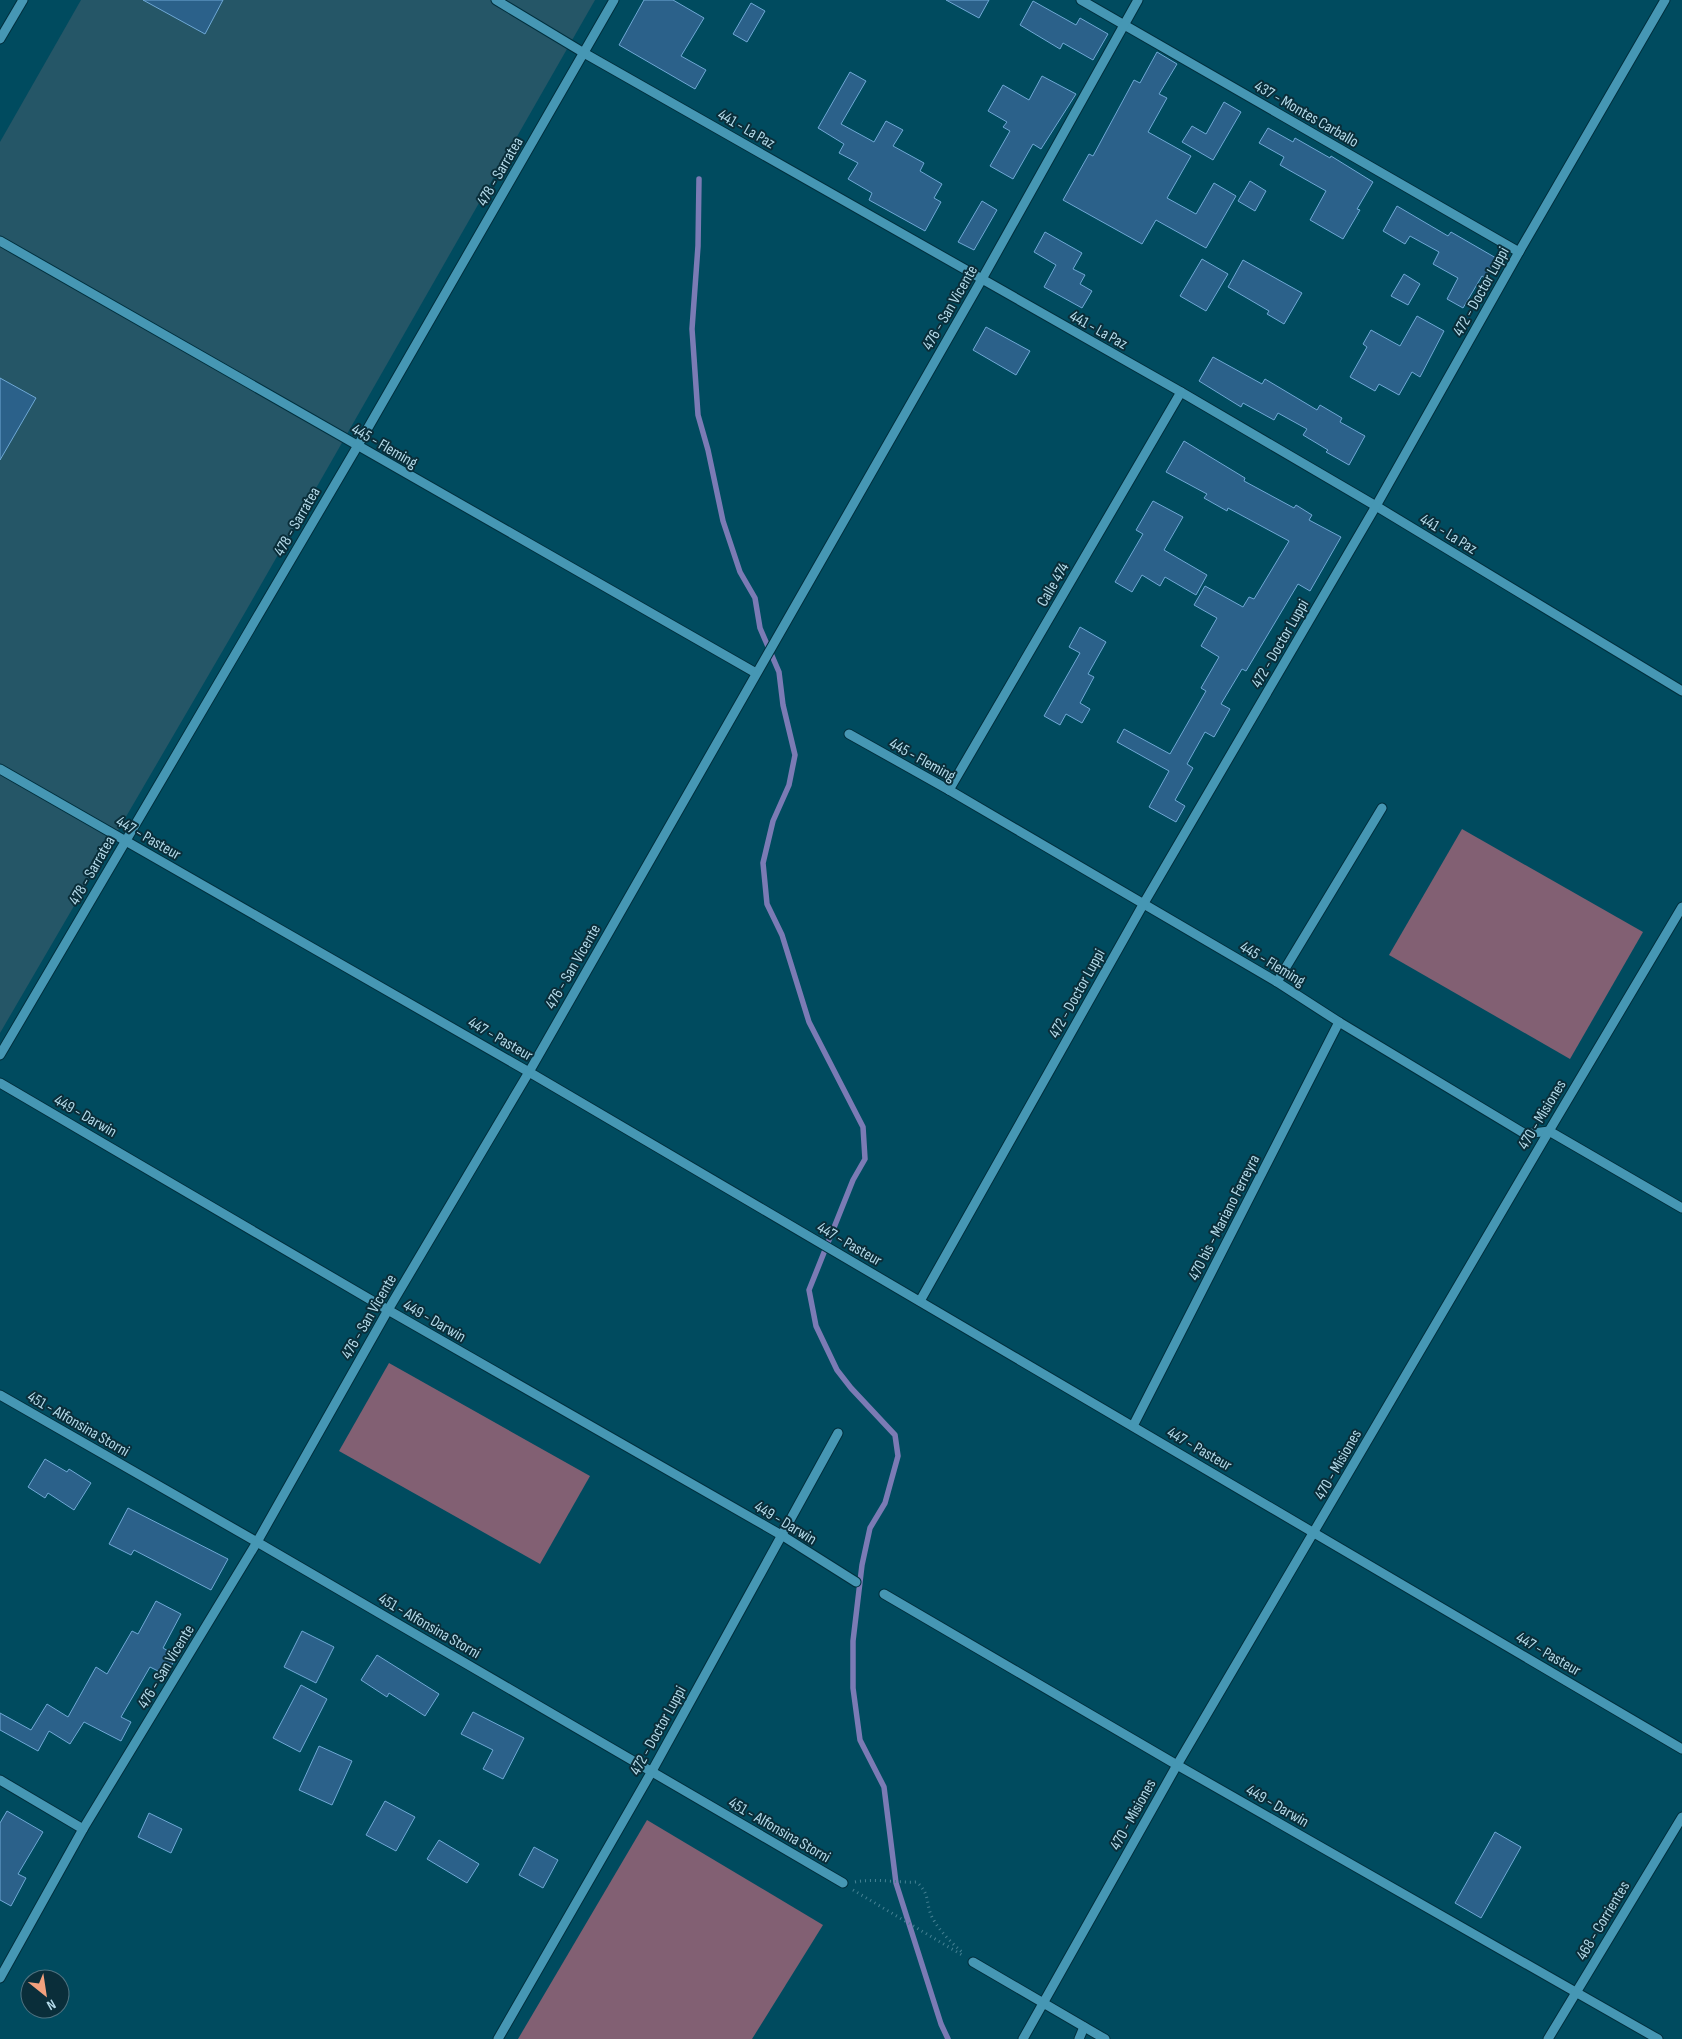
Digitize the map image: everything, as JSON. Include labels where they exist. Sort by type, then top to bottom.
[{"type":"street","points":[[0,39],[23,0]]},
{"type":"street","name":"441 - La Paz","points":[[496,0],[584,53],[1181,392],[1376,506],[1682,691]]},
{"type":"street","name":"478 - Sarratea","points":[[0,1055],[357,447],[614,0]]},
{"type":"street","name":"437 - Montes Carballo","points":[[1081,0],[1519,252]]},
{"type":"street","name":"476 - San Vicente","points":[[0,1978],[83,1829],[257,1542],[388,1310],[529,1072],[982,279],[1138,0]]},
{"type":"street","name":"472 - Doctor Luppi","points":[[920,1301],[1144,903],[1376,506],[1519,252],[1665,0]]},
{"type":"street","name":"445 - Fleming","points":[[0,241],[357,447],[758,670]]},
{"type":"street","name":"Calle 474","points":[[949,790],[1181,392]]},
{"type":"street","name":"445 - Fleming","points":[[849,734],[1144,903],[1525,1134],[1549,1131]]},
{"type":"street","name":"447 - Pasteur","points":[[0,768],[529,1072],[1682,1748]]},
{"type":"street","points":[[1277,982],[1382,808]]},
{"type":"street","name":"470 - Misiones","points":[[1023,2039],[1177,1765],[1682,907]]},
{"type":"street","name":"470 bis - Mariano Ferreyra","points":[[1133,1426],[1339,1022]]},
{"type":"street","name":"449 - Darwin","points":[[0,1083],[388,1310],[783,1536],[856,1582]]},
{"type":"street","points":[[1549,1131],[1682,1208]]},
{"type":"street","name":"451 - Alfonsina Storni","points":[[0,1395],[652,1771],[843,1884]]},
{"type":"street","name":"472 - Doctor Luppi","points":[[498,2039],[652,1771],[838,1433]]},
{"type":"street","name":"449 - Darwin","points":[[884,1594],[1177,1765],[1658,2039]]},
{"type":"street","points":[[0,1780],[83,1829]]},
{"type":"street","name":"468 - Corrientes","points":[[1548,2039],[1682,1817]]},
{"type":"street","points":[[973,1962],[1105,2039]]},
{"type":"street","points":[[1079,2039],[1084,2027]]},
{"type":"path","points":[[843,1884],[868,1880],[896,1883],[917,1882],[925,1890],[932,1917],[950,1941],[973,1962]]},
{"type":"path","points":[[843,1884],[973,1962]]},
{"type":"shaded area","points":[[81,0],[595,0],[247,609],[0,1033],[0,142]]},
{"type":"shaded area","points":[[1462,829],[1643,932],[1570,1059],[1389,955]]},
{"type":"shaded area","points":[[389,1363],[590,1476],[540,1564],[339,1451]]},
{"type":"shaded area","points":[[647,1820],[823,1925],[752,2039],[518,2039]]},
{"type":"building","points":[[143,0],[223,0],[205,34]]},
{"type":"building","points":[[644,0],[673,0],[704,18],[681,56],[706,70],[695,89],[619,45]]},
{"type":"building","points":[[946,0],[989,0],[979,18]]},
{"type":"building","points":[[1033,1],[1076,25],[1080,18],[1108,34],[1093,60],[1063,43],[1060,49],[1020,25]]},
{"type":"building","points":[[751,3],[765,11],[747,42],[733,34]]},
{"type":"building","points":[[1157,52],[1177,64],[1159,94],[1167,98],[1148,132],[1191,156],[1167,198],[1196,214],[1214,183],[1236,196],[1206,248],[1156,220],[1142,244],[1063,200],[1089,154],[1093,156],[1134,80],[1140,83]]},
{"type":"building","points":[[850,72],[866,81],[841,124],[874,142],[886,121],[903,130],[893,146],[924,163],[920,171],[942,184],[934,198],[941,202],[925,231],[869,200],[872,193],[848,179],[858,163],[839,153],[844,144],[818,128]]},
{"type":"building","points":[[1042,76],[1076,94],[1041,149],[1033,144],[1013,179],[990,166],[1010,131],[1003,127],[1007,122],[988,111],[1003,85],[1029,100]]},
{"type":"building","points":[[1224,102],[1241,112],[1213,160],[1182,142],[1192,126],[1206,134]]},
{"type":"building","points":[[1268,128],[1293,142],[1295,138],[1330,158],[1331,156],[1373,182],[1357,209],[1360,210],[1343,239],[1310,220],[1326,191],[1280,165],[1284,157],[1259,143]]},
{"type":"building","points":[[1250,181],[1266,191],[1255,211],[1238,201]]},
{"type":"building","points":[[982,201],[997,210],[974,250],[958,242]]},
{"type":"building","points":[[1397,206],[1448,236],[1451,232],[1496,258],[1485,278],[1482,276],[1463,308],[1447,299],[1458,278],[1433,264],[1439,252],[1410,236],[1405,244],[1383,231]]},
{"type":"building","points":[[1045,232],[1082,253],[1073,269],[1085,275],[1080,284],[1092,291],[1082,308],[1044,287],[1056,265],[1034,252]]},
{"type":"building","points":[[1202,259],[1228,274],[1206,311],[1180,296]]},
{"type":"building","points":[[1243,260],[1302,293],[1284,324],[1267,314],[1269,311],[1228,287]]},
{"type":"building","points":[[1404,274],[1420,284],[1408,305],[1391,296]]},
{"type":"building","points":[[1417,316],[1444,331],[1420,377],[1412,372],[1399,395],[1379,384],[1375,391],[1350,377],[1367,347],[1363,344],[1371,330],[1400,346]]},
{"type":"building","points":[[986,327],[1030,351],[1016,375],[973,350]]},
{"type":"building","points":[[1213,357],[1262,384],[1265,379],[1317,410],[1320,405],[1342,418],[1340,422],[1365,436],[1349,465],[1326,452],[1328,450],[1303,435],[1307,429],[1278,413],[1274,420],[1243,403],[1241,407],[1199,381]]},
{"type":"building","points":[[0,378],[36,398],[0,460]]},
{"type":"building","points":[[1184,441],[1245,478],[1244,481],[1294,508],[1296,505],[1312,515],[1309,520],[1341,537],[1310,591],[1298,584],[1246,671],[1242,669],[1221,704],[1230,709],[1214,737],[1205,732],[1187,764],[1193,768],[1175,800],[1185,806],[1176,822],[1149,807],[1169,771],[1117,742],[1124,729],[1170,754],[1206,691],[1201,688],[1219,657],[1201,646],[1217,618],[1194,605],[1205,586],[1243,607],[1249,597],[1254,599],[1289,541],[1228,508],[1227,511],[1204,498],[1207,494],[1166,472]]},
{"type":"building","points":[[1153,501],[1183,517],[1164,550],[1207,575],[1196,595],[1165,577],[1160,586],[1142,575],[1132,592],[1115,582],[1143,534],[1136,530]]},
{"type":"building","points":[[1080,627],[1106,642],[1088,674],[1094,677],[1080,703],[1090,709],[1082,723],[1066,714],[1060,725],[1044,716],[1080,653],[1069,647]]},
{"type":"building","points":[[45,1459],[67,1472],[69,1469],[91,1483],[74,1510],[48,1493],[45,1498],[28,1487]]},
{"type":"building","points":[[128,1508],[228,1559],[211,1590],[134,1550],[131,1555],[109,1544]]},
{"type":"building","points":[[156,1601],[181,1614],[163,1648],[177,1656],[166,1675],[150,1667],[121,1717],[131,1722],[121,1741],[84,1722],[70,1744],[49,1731],[38,1751],[0,1730],[0,1713],[31,1730],[47,1704],[68,1717],[96,1667],[107,1674],[132,1631],[138,1634]]},
{"type":"building","points":[[302,1631],[334,1647],[316,1683],[284,1667]]},
{"type":"building","points":[[377,1655],[439,1694],[425,1716],[389,1693],[387,1697],[361,1680]]},
{"type":"building","points":[[301,1685],[327,1699],[300,1752],[273,1738]]},
{"type":"building","points":[[473,1712],[524,1738],[503,1779],[483,1769],[493,1750],[461,1734]]},
{"type":"building","points":[[319,1746],[352,1761],[332,1805],[299,1790]]},
{"type":"building","points":[[385,1801],[415,1817],[396,1851],[366,1835]]},
{"type":"building","points":[[7,1811],[43,1832],[18,1874],[26,1878],[11,1906],[0,1900],[0,1823]]},
{"type":"building","points":[[149,1813],[182,1829],[171,1853],[138,1837]]},
{"type":"building","points":[[1495,1832],[1521,1847],[1481,1918],[1455,1903]]},
{"type":"building","points":[[439,1840],[479,1864],[467,1883],[427,1859]]},
{"type":"building","points":[[534,1847],[558,1860],[543,1888],[519,1875]]},
{"type":"waterway","points":[[699,179],[698,246],[692,329],[698,415],[708,450],[723,521],[740,572],[755,598],[760,628],[779,672],[783,705],[795,755],[789,785],[773,821],[763,863],[767,904],[782,935],[809,1022],[863,1127],[865,1159],[853,1180],[809,1290],[816,1326],[837,1370],[851,1388],[895,1435],[898,1456],[885,1503],[870,1528],[862,1565],[853,1641],[853,1688],[860,1740],[884,1787],[896,1883],[941,2024],[948,2039]]}]
